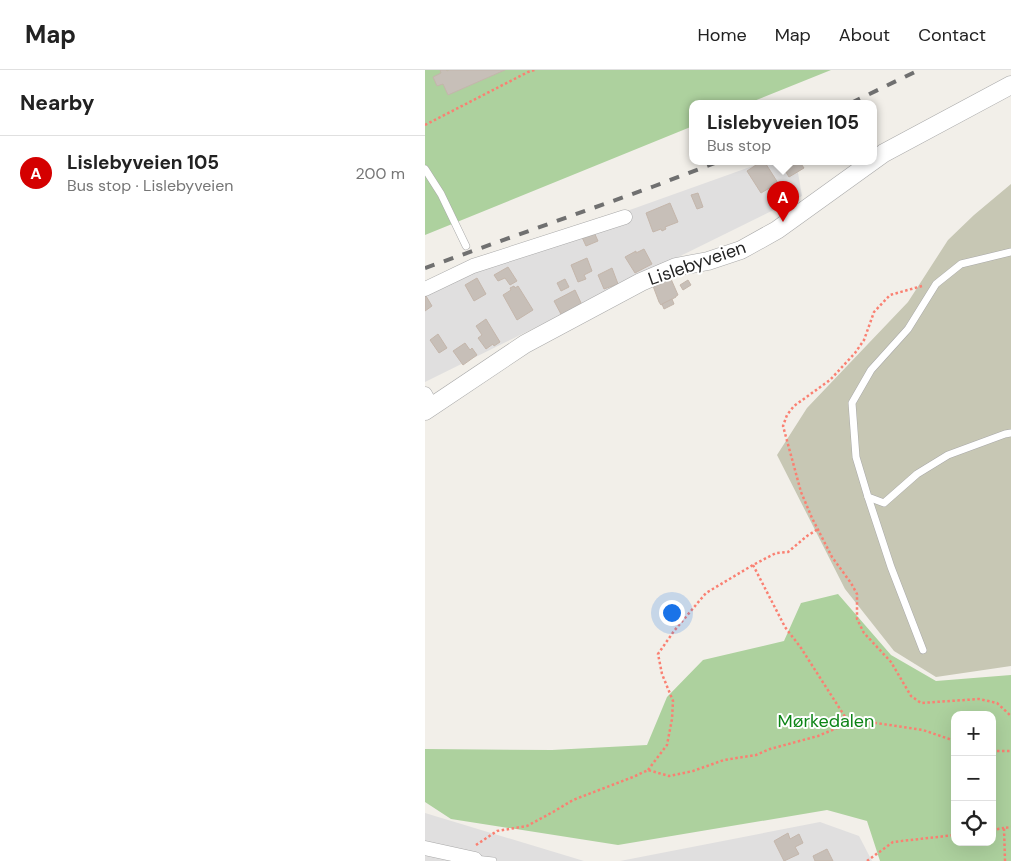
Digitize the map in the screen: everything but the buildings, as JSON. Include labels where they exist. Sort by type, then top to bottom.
[{"type":"street","name":"Lislebyveien","points":[[877,158],[1011,85]]},
{"type":"street","name":"Lislebyveien","points":[[427,404],[525,344],[641,282],[676,267],[707,261],[741,250],[777,230],[867,165]]},
{"type":"street","points":[[425,289],[471,262],[625,217]]},
{"type":"street","points":[[425,848],[474,860]]},
{"type":"lane","points":[[425,169],[441,194],[466,246]]},
{"type":"lane","points":[[923,650],[891,567],[856,457],[852,402],[871,370],[908,329],[936,284],[961,264],[1011,252]]},
{"type":"lane","points":[[868,497],[884,503],[917,474],[948,454],[1011,433]]},
{"type":"lane","points":[[474,860],[493,861]]},
{"type":"path","points":[[425,125],[535,70]]},
{"type":"path","points":[[460,856],[497,831],[527,826],[573,800],[648,770],[667,745],[672,719],[673,701],[662,674],[658,654],[706,593],[777,553],[788,552],[818,529]]},
{"type":"path","points":[[753,565],[785,626],[849,723]]},
{"type":"path","points":[[648,770],[669,776],[693,771],[724,760],[756,755],[770,749],[818,736],[849,723],[876,723],[923,730],[951,740]]},
{"type":"path","points":[[996,751],[1011,751]]},
{"type":"path","points":[[996,829],[1011,827]]},
{"type":"path","points":[[1004,828],[1005,861]]},
{"type":"path","points":[[867,861],[893,842],[951,835]]},
{"type":"shaded area","points":[[756,165],[797,165],[802,196],[425,382],[425,283]]},
{"type":"shaded area","points":[[1011,184],[1011,666],[936,677],[894,651],[845,589],[777,455],[807,408],[908,302],[948,240]]},
{"type":"shaded area","points":[[425,813],[584,861],[425,861]]},
{"type":"shaded area","points":[[820,822],[859,836],[872,861],[620,861]]},
{"type":"green space","points":[[425,70],[831,70],[756,100],[689,100],[689,128],[425,235]]},
{"type":"green space","name":"Mørkedalen","points":[[838,594],[891,655],[936,681],[1011,675],[1011,861],[880,861],[867,821],[827,810],[618,845],[451,819],[425,802],[425,749],[552,750],[647,745],[667,697],[703,660],[784,641],[801,603]]},
{"type":"railway","points":[[857,100],[919,70]]},
{"type":"railway","points":[[425,268],[710,165]]},
{"type":"place","name":"Lislebyveien 105","points":[[783,222]]}]
